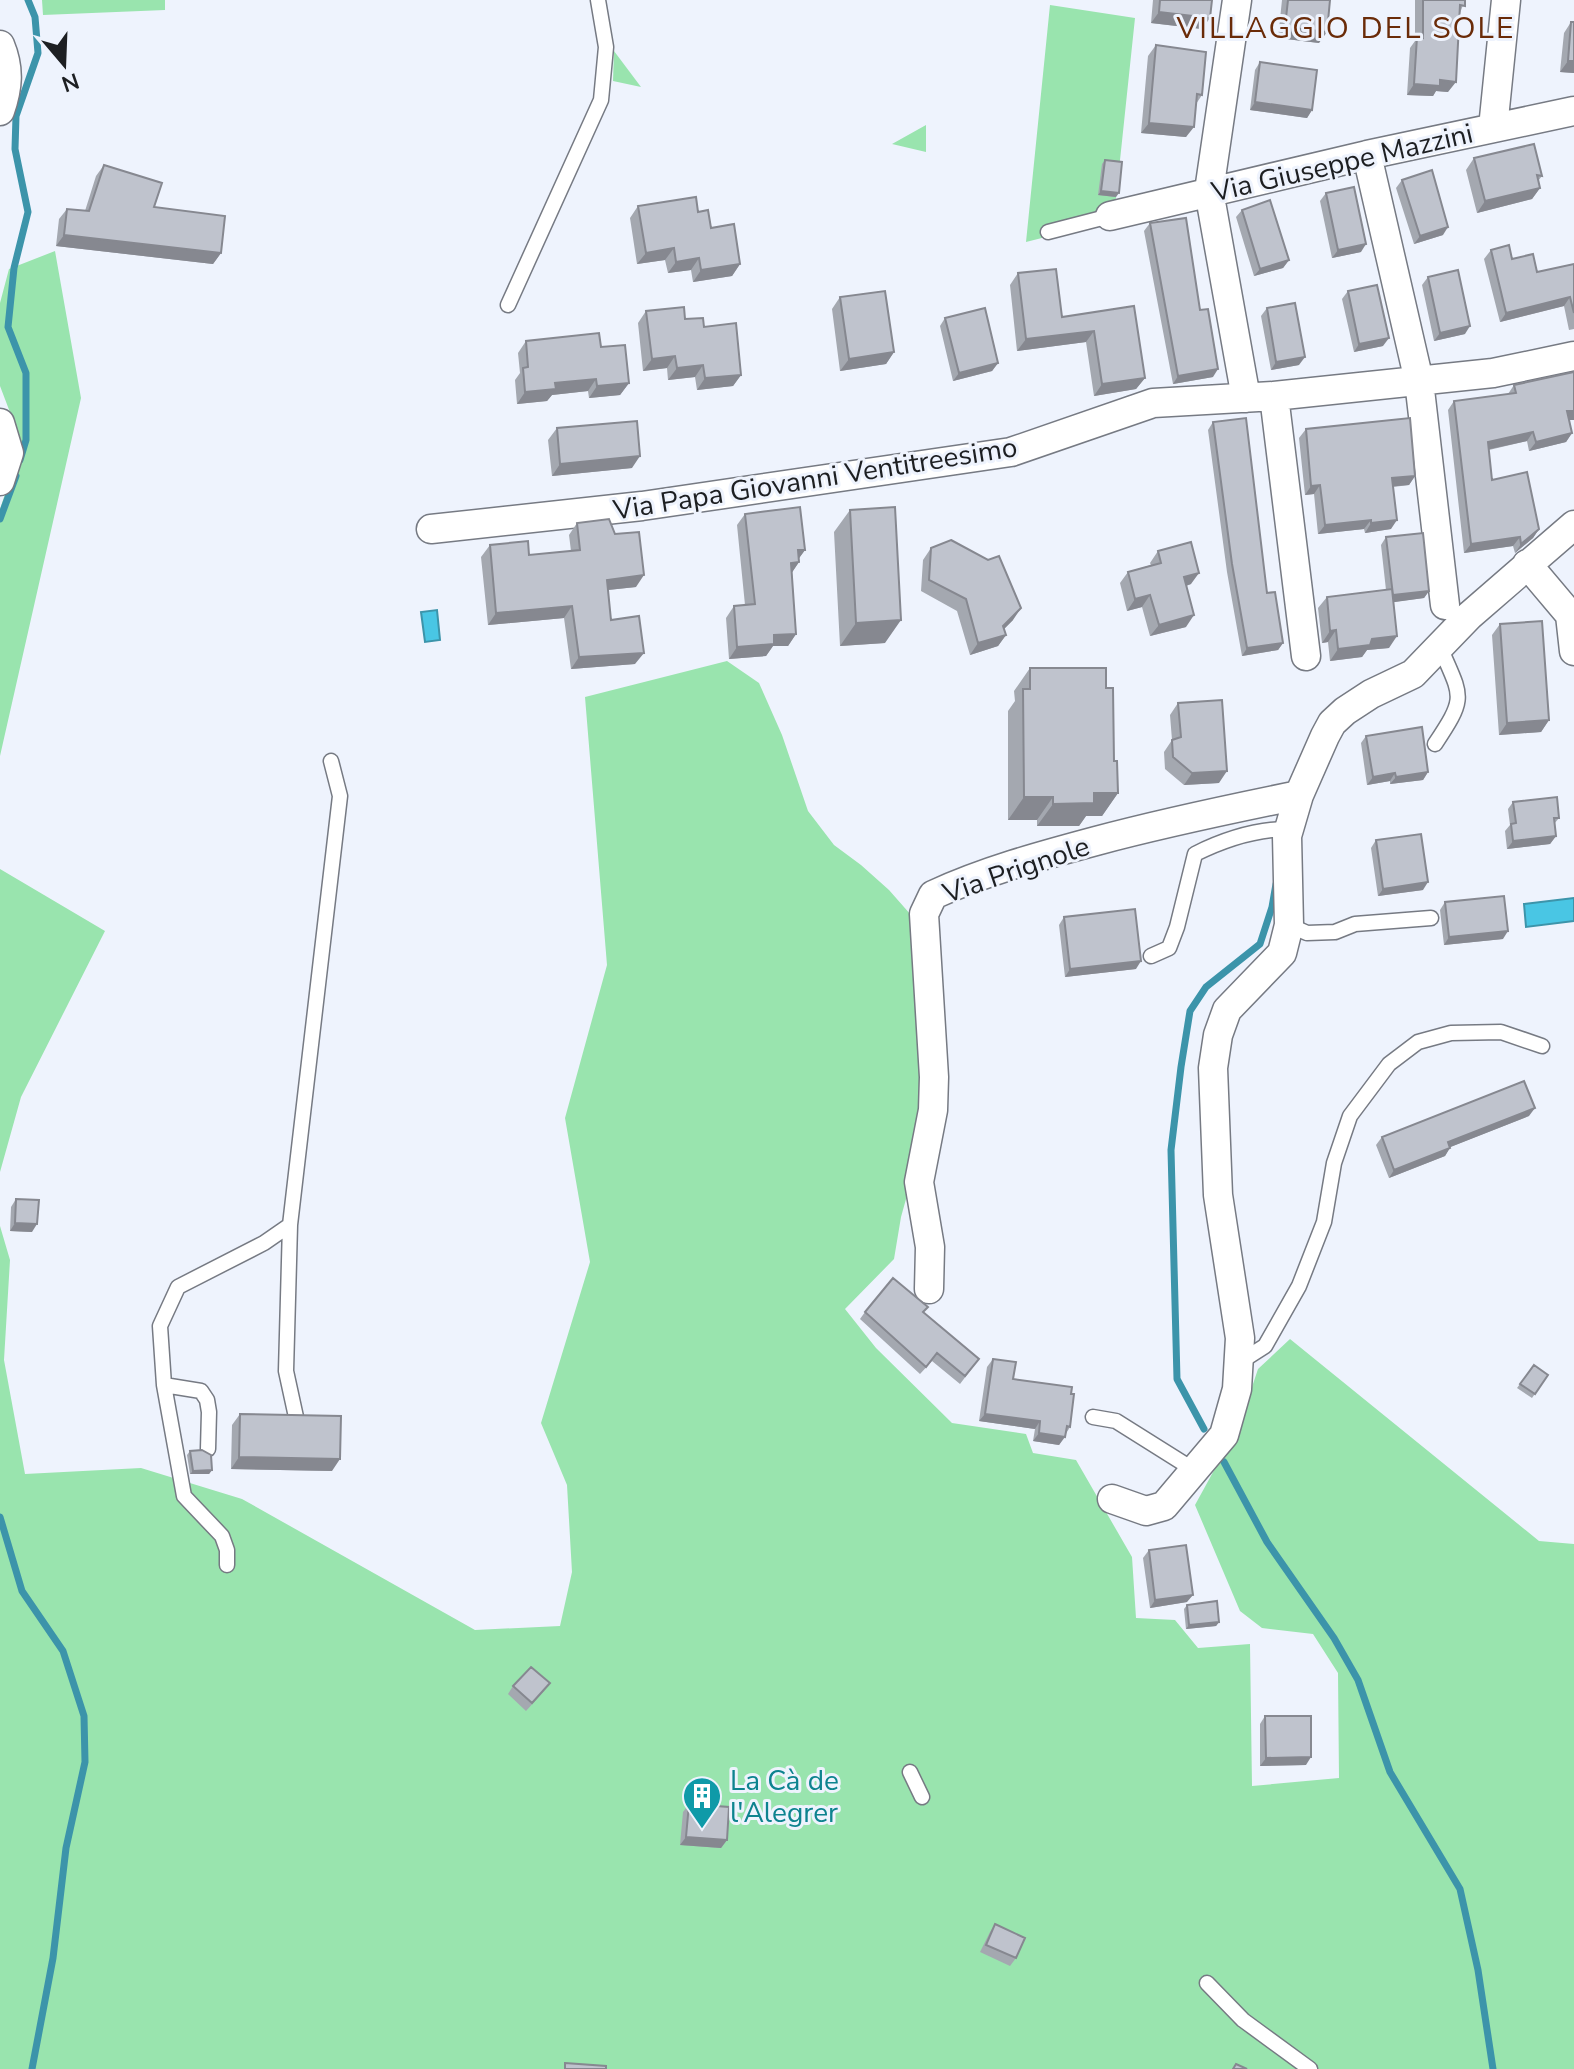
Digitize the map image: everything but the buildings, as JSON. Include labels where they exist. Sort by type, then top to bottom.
[{"type":"street","points":[[1237,0],[1209,191],[1246,398]]},
{"type":"street","points":[[1493,128],[1506,0]]},
{"type":"street","points":[[0,45],[6,58],[8,84],[0,111]]},
{"type":"street","name":"Via Giuseppe Mazzini","points":[[1110,216],[1367,155],[1574,111]]},
{"type":"street","points":[[1367,155],[1419,381],[1445,605]]},
{"type":"street","name":"Via Papa Giovanni Ventitreesimo","points":[[431,529],[642,506],[1011,452],[1153,403],[1274,396],[1493,373],[1574,356]]},
{"type":"street","points":[[1274,396],[1306,656]]},
{"type":"street","points":[[0,423],[9,453],[0,481]]},
{"type":"street","points":[[1112,1499],[1146,1511],[1164,1506],[1224,1435],[1237,1389],[1240,1338],[1218,1195],[1213,1068],[1218,1035],[1227,1010],[1282,953],[1289,925],[1289,829],[1299,795],[1332,723],[1371,694],[1413,674],[1469,616],[1574,525]]},
{"type":"street","points":[[1527,564],[1557,587],[1570,615],[1574,651]]},
{"type":"street","name":"Via Prignole","points":[[929,1289],[930,1247],[919,1182],[933,1110],[934,1077],[924,914],[933,895],[1044,854],[1154,824],[1299,795]]},
{"type":"lane","points":[[508,305],[601,100],[606,47],[598,0]]},
{"type":"lane","points":[[1048,232],[1110,216]]},
{"type":"lane","points":[[1435,744],[1452,718],[1459,697],[1457,682],[1440,647]]},
{"type":"lane","points":[[296,1417],[286,1371],[290,1225],[340,796],[331,761]]},
{"type":"lane","points":[[1151,956],[1169,948],[1195,854],[1247,833],[1289,829]]},
{"type":"lane","points":[[1289,925],[1307,933],[1335,932],[1355,924],[1431,918]]},
{"type":"lane","points":[[1240,1362],[1265,1346],[1299,1286],[1324,1222],[1334,1163],[1350,1116],[1389,1064],[1418,1042],[1451,1033],[1501,1032],[1542,1046]]},
{"type":"lane","points":[[227,1565],[227,1550],[222,1536],[184,1496],[164,1385],[160,1326],[178,1287],[264,1243],[290,1225]]},
{"type":"lane","points":[[164,1385],[201,1391],[207,1400],[208,1449]]},
{"type":"lane","points":[[1093,1417],[1116,1421],[1194,1470]]},
{"type":"lane","points":[[910,1772],[922,1797]]},
{"type":"lane","points":[[1207,1983],[1243,2020],[1310,2069]]},
{"type":"green space","points":[[42,0],[165,0],[165,10],[43,15]]},
{"type":"green space","points":[[1050,5],[1135,18],[1116,198],[1109,221],[1026,242]]},
{"type":"green space","points":[[614,51],[641,87],[613,81]]},
{"type":"green space","points":[[926,125],[926,152],[892,144]]},
{"type":"green space","points":[[55,251],[81,398],[0,756],[0,509],[13,470],[19,436],[0,386],[0,303],[9,269]]},
{"type":"green space","points":[[727,661],[759,683],[782,735],[808,811],[834,845],[889,890],[911,915],[928,1101],[894,1259],[845,1309],[876,1348],[952,1423],[1026,1434],[1033,1453],[1076,1460],[1132,1557],[1136,1618],[1175,1620],[1198,1648],[1250,1644],[1252,1786],[1339,1778],[1338,1673],[1313,1634],[1262,1628],[1240,1611],[1195,1505],[1240,1423],[1258,1369],[1290,1339],[1539,1541],[1574,1544],[1574,2069],[0,2069],[0,1226],[10,1260],[4,1360],[25,1474],[141,1468],[242,1499],[475,1630],[560,1626],[572,1572],[567,1485],[541,1423],[590,1262],[565,1118],[607,965],[585,697]]},
{"type":"green space","points":[[0,869],[105,931],[21,1097],[0,1172]]},
{"type":"water","points":[[437,610],[440,640],[425,642],[421,612]]},
{"type":"water","points":[[1574,898],[1574,921],[1526,927],[1524,904]]},
{"type":"waterway","points":[[20,460],[26,440],[26,373],[8,327],[14,268],[28,212],[15,149],[16,116],[38,53],[35,17],[28,0]]},
{"type":"waterway","points":[[0,519],[16,476]]},
{"type":"waterway","points":[[1204,1429],[1177,1379],[1171,1150],[1181,1067],[1190,1011],[1206,987],[1260,944],[1276,884]]},
{"type":"waterway","points":[[1224,1462],[1267,1542],[1334,1638],[1358,1680],[1390,1772],[1460,1889],[1478,1970],[1493,2069]]},
{"type":"waterway","points":[[0,1517],[22,1591],[63,1651],[84,1716],[85,1762],[66,1848],[53,1958],[32,2069]]},
{"type":"place","name":"La Cà de l'Alegrer","points":[[702,1830]]},
{"type":"district","name":"VILLAGGIO DEL SOLE","points":[[1346,28]]}]
